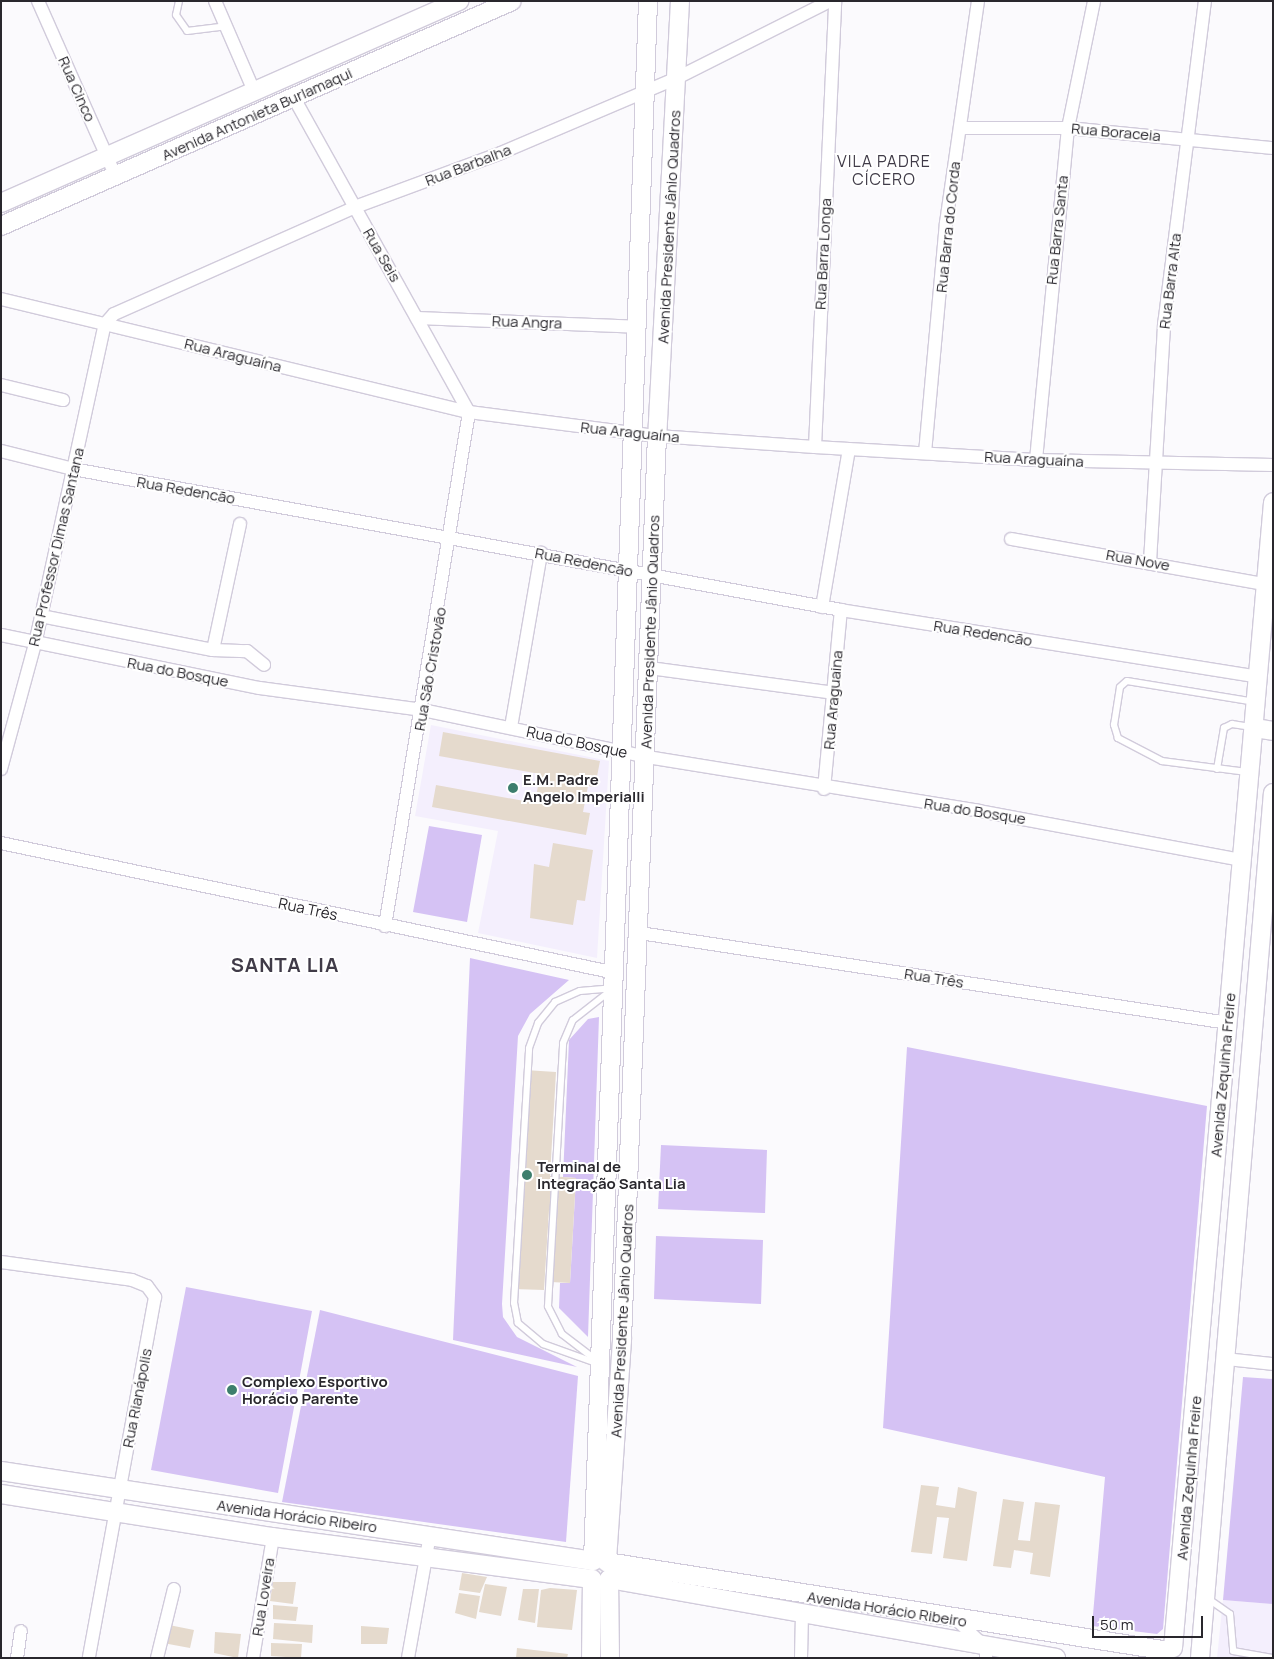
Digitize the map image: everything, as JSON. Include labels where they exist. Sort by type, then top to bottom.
[{"type":"street","name":"Rua Cinco","points":[[38,1],[116,177]]},
{"type":"street","points":[[215,1],[254,91]]},
{"type":"street","name":"Avenida Antonieta Burlamaqui","points":[[1,202],[108,159],[254,91],[458,1]]},
{"type":"street","name":"Avenida Antonieta Burlamaqui","points":[[1,226],[512,1]]},
{"type":"street","name":"Avenida Presidente Jânio Quadros","points":[[610,1658],[600,1570],[601,1365],[616,980],[626,570],[634,434],[648,1]]},
{"type":"street","name":"Avenida Presidente Jânio Quadros","points":[[591,1658],[622,1340],[647,757],[651,576],[657,436],[678,78],[680,1]]},
{"type":"street","name":"Rua Barbalha","points":[[105,324],[120,310],[355,207],[501,153],[678,78],[830,1]]},
{"type":"street","name":"Rua Barra Longa","points":[[815,447],[835,1]]},
{"type":"street","name":"Rua Barra do Corda","points":[[925,453],[960,128],[978,1]]},
{"type":"street","name":"Rua Barra Santa","points":[[1036,460],[1068,128],[1094,1]]},
{"type":"street","name":"Rua Barra Alta","points":[[1150,562],[1153,463],[1184,139],[1205,1]]},
{"type":"street","points":[[416,20],[424,39]]},
{"type":"street","name":"Rua Seis","points":[[294,98],[469,412]]},
{"type":"street","name":"Rua Boraceia","points":[[960,128],[1068,128],[1273,148]]},
{"type":"street","name":"Rua Araguaína","points":[[1,299],[469,412],[634,434],[1036,460],[1273,465]]},
{"type":"street","name":"Rua Angra","points":[[417,318],[637,327]]},
{"type":"street","name":"Rua Professor Dimas Santana","points":[[1,770],[35,644],[105,324]]},
{"type":"street","points":[[1,385],[63,400]]},
{"type":"street","name":"Rua São Cristovão","points":[[385,926],[452,539],[469,412]]},
{"type":"street","points":[[822,607],[849,449]]},
{"type":"street","name":"Rua Redencão","points":[[1,451],[73,469],[822,607],[1258,677]]},
{"type":"street","name":"Avenida Zequinha Freire","points":[[1168,1652],[1191,1458],[1241,860],[1255,728],[1264,584],[1273,502]]},
{"type":"street","points":[[213,650],[240,524]]},
{"type":"street","name":"Rua Nove","points":[[1010,539],[1150,562],[1264,584]]},
{"type":"street","points":[[511,727],[541,554]]},
{"type":"street","name":"Rua Araguaina","points":[[824,789],[842,610]]},
{"type":"street","points":[[41,616],[213,650],[247,652],[264,665]]},
{"type":"street","name":"Rua do Bosque","points":[[1,636],[260,688],[423,710],[647,757],[824,789],[989,812],[1241,860]]},
{"type":"street","points":[[650,668],[834,693]]},
{"type":"street","points":[[1255,728],[1273,731]]},
{"type":"street","name":"Avenida Zequinha Freire","points":[[1200,1658],[1215,1471],[1269,883],[1273,793]]},
{"type":"street","name":"Rua Três","points":[[1,843],[385,926],[616,980]]},
{"type":"street","name":"Rua Três","points":[[640,933],[1228,1023]]},
{"type":"street","points":[[616,980],[637,1000]]},
{"type":"street","name":"Rua Rianápolis","points":[[1,1262],[132,1280],[152,1290],[156,1303],[115,1513]]},
{"type":"street","points":[[601,1365],[622,1340]]},
{"type":"street","points":[[1226,1360],[1273,1364]]},
{"type":"street","points":[[1191,1458],[1215,1471]]},
{"type":"street","name":"Avenida Horácio Ribeiro","points":[[1,1471],[118,1492],[430,1534],[986,1653],[1056,1658]]},
{"type":"street","name":"Avenida Horácio Ribeiro","points":[[1,1494],[273,1537],[426,1558],[600,1570],[1168,1652],[1190,1647],[1200,1658]]},
{"type":"street","points":[[89,1658],[115,1513]]},
{"type":"street","points":[[408,1658],[430,1534]]},
{"type":"street","name":"Rua Loveira","points":[[253,1658],[273,1537]]},
{"type":"street","points":[[157,1658],[174,1589]]},
{"type":"street","points":[[801,1658],[802,1615]]},
{"type":"street","points":[[958,1621],[986,1653]]},
{"type":"street","points":[[17,1658],[20,1631]]},
{"type":"lane","points":[[179,1],[176,15],[188,31],[226,26]]},
{"type":"lane","points":[[1250,772],[1162,761],[1118,738],[1114,725],[1120,687],[1136,681],[1256,703]]},
{"type":"lane","points":[[1218,769],[1224,728],[1232,724],[1255,728]]},
{"type":"lane","points":[[601,1365],[543,1344],[518,1323],[514,1303],[529,1048],[538,1023],[555,1002],[580,991],[616,980]]},
{"type":"lane","points":[[601,1365],[562,1334],[548,1306],[562,1043],[573,1020],[616,980]]},
{"type":"lane","points":[[1205,1597],[1230,1614],[1233,1651],[1272,1658]]},
{"type":"shaded area","points":[[431,725],[609,761],[597,958],[478,933],[498,831],[415,816]]},
{"type":"shaded area","points":[[429,826],[482,835],[467,922],[413,912]]},
{"type":"shaded area","points":[[470,958],[569,980],[530,1014],[518,1036],[502,1304],[503,1317],[517,1337],[577,1367],[453,1340]]},
{"type":"shaded area","points":[[599,1017],[588,1337],[559,1308],[560,1283],[570,1283],[576,1178],[563,1177],[569,1040],[588,1019]]},
{"type":"shaded area","points":[[907,1047],[1207,1106],[1163,1629],[1157,1634],[1092,1626],[1105,1477],[883,1428]]},
{"type":"shaded area","points":[[661,1145],[767,1150],[765,1213],[658,1209]]},
{"type":"shaded area","points":[[656,1236],[763,1240],[761,1304],[654,1299]]},
{"type":"shaded area","name":"Complexo Esportivo Horácio Parente","points":[[186,1287],[312,1311],[278,1493],[151,1470]]},
{"type":"shaded area","points":[[320,1310],[578,1376],[566,1542],[282,1502]]},
{"type":"shaded area","points":[[1243,1377],[1273,1379],[1273,1604],[1223,1600]]},
{"type":"shaded area","points":[[1223,1600],[1273,1604],[1273,1658],[1217,1658]]},
{"type":"building","points":[[443,732],[600,761],[595,787],[588,786],[583,812],[590,813],[586,835],[432,807],[436,785],[535,803],[540,774],[439,756]]},
{"type":"building","points":[[553,843],[593,850],[585,901],[577,900],[573,925],[530,918],[534,864],[549,867]]},
{"type":"building","points":[[525,1070],[556,1072],[550,1176],[576,1178],[570,1283],[551,1282],[555,1210],[549,1210],[544,1290],[513,1289]]},
{"type":"building","points":[[921,1485],[939,1487],[936,1505],[955,1508],[958,1487],[977,1492],[967,1561],[943,1558],[949,1518],[937,1517],[932,1554],[911,1552]]},
{"type":"building","points":[[1003,1499],[1024,1502],[1018,1540],[1030,1541],[1035,1502],[1060,1505],[1050,1577],[1030,1574],[1033,1553],[1014,1550],[1011,1568],[993,1566]]},
{"type":"building","points":[[462,1573],[487,1577],[480,1593],[459,1590]]},
{"type":"building","points":[[273,1582],[296,1582],[293,1604],[270,1601]]},
{"type":"building","points":[[485,1584],[507,1587],[501,1616],[479,1612]]},
{"type":"building","points":[[550,1588],[577,1590],[572,1630],[537,1627],[541,1590]]},
{"type":"building","points":[[523,1589],[539,1589],[535,1623],[518,1620]]},
{"type":"building","points":[[459,1593],[480,1596],[476,1619],[455,1613]]},
{"type":"building","points":[[273,1605],[298,1607],[296,1621],[273,1619]]},
{"type":"building","points":[[274,1623],[313,1625],[312,1643],[273,1639]]},
{"type":"building","points":[[169,1625],[194,1630],[190,1648],[163,1643]]},
{"type":"building","points":[[361,1626],[389,1628],[387,1644],[361,1644]]},
{"type":"building","points":[[215,1632],[241,1634],[238,1658],[214,1653]]},
{"type":"building","points":[[271,1643],[302,1644],[301,1658],[271,1656]]},
{"type":"building","points":[[517,1648],[568,1654],[567,1658],[516,1658]]},
{"type":"place","name":"E.M. Padre Angelo Imperialli","points":[[513,788]]},
{"type":"place","name":"Terminal de Integração Santa Lia","points":[[527,1175]]},
{"type":"place","name":"Complexo Esportivo Horácio Parente","points":[[232,1390]]},
{"type":"district","name":"VILA PADRE CÍCERO","points":[[884,170]]},
{"type":"district","name":"SANTA LIA","points":[[285,964]]}]
